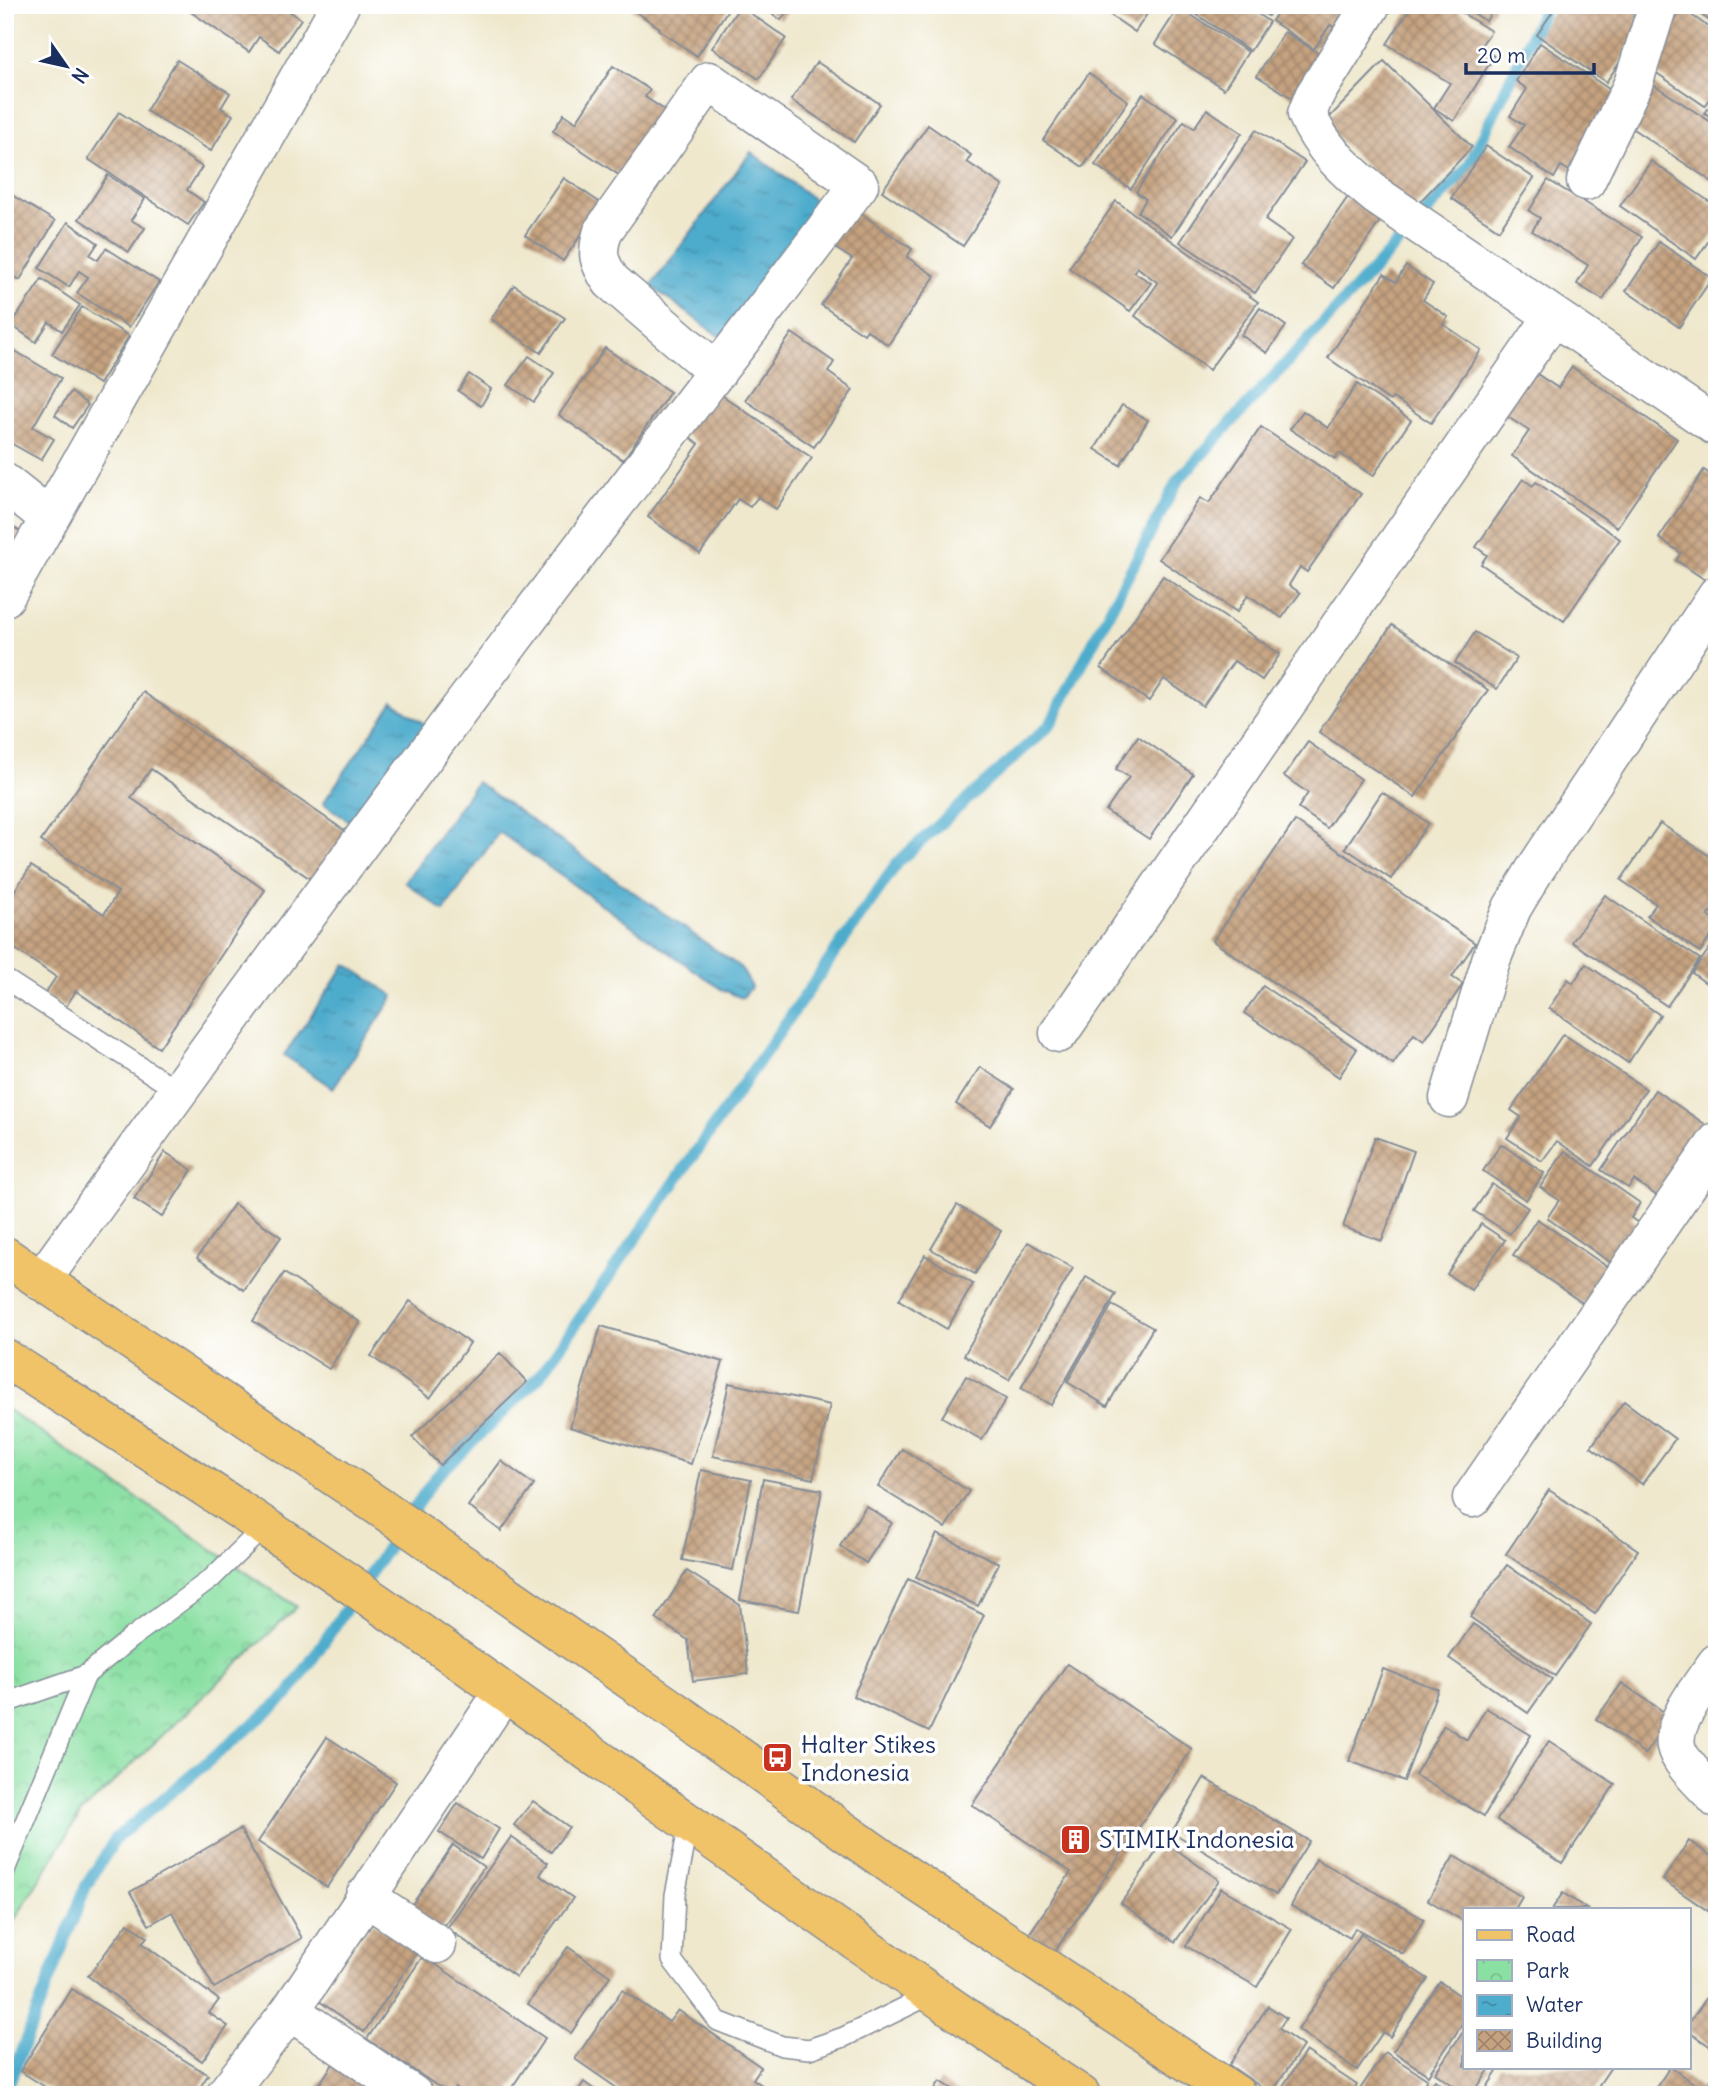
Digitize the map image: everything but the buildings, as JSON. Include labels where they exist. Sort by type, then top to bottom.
[{"type":"main road","points":[[5,1256],[378,1506],[638,1685],[900,1871],[1237,2095]]},
{"type":"main road","points":[[5,1358],[264,1527],[414,1629],[689,1824],[1081,2095]]},
{"type":"street","points":[[5,597],[340,5]]},
{"type":"street","points":[[1371,5],[1314,96],[1307,114],[1315,134],[1346,170],[1419,227],[1717,427]]},
{"type":"street","points":[[1586,181],[1633,84],[1658,5]]},
{"type":"street","points":[[41,1281],[509,643],[717,372],[859,185],[709,81],[603,231],[598,250],[600,265],[611,281],[717,372]]},
{"type":"street","points":[[1059,1033],[1553,317]]},
{"type":"street","points":[[5,483],[49,518]]},
{"type":"street","points":[[1449,1098],[1491,960],[1512,908],[1717,595]]},
{"type":"street","points":[[1472,1498],[1717,1142]]},
{"type":"street","points":[[1717,1663],[1686,1707],[1678,1725],[1676,1746],[1688,1767],[1717,1799]]},
{"type":"street","points":[[225,2095],[290,2011],[503,1693]]},
{"type":"street","points":[[365,1896],[438,1944]]},
{"type":"street","points":[[290,2011],[413,2095]]},
{"type":"lane","points":[[5,979],[178,1091]]},
{"type":"lane","points":[[5,1703],[86,1675],[211,1579],[264,1527]]},
{"type":"lane","points":[[5,1870],[86,1675]]},
{"type":"lane","points":[[689,1824],[675,1895],[672,1960],[718,2021],[782,2046],[809,2049],[844,2037],[934,1993]]},
{"type":"green space","points":[[5,1408],[297,1607],[80,1814],[12,1924],[5,1949]]},
{"type":"water","points":[[751,152],[832,213],[734,347],[651,286]]},
{"type":"water","points":[[393,702],[432,729],[362,830],[323,803]]},
{"type":"water","points":[[477,782],[740,967],[752,987],[742,998],[721,989],[499,832],[444,911],[405,882]]},
{"type":"water","points":[[346,964],[394,996],[333,1088],[284,1055]]},
{"type":"waterway","points":[[5,2093],[86,1886],[116,1838],[288,1695],[434,1479],[539,1377],[898,862],[1050,725],[1178,480],[1468,167],[1546,5]]},
{"type":"place","name":"Halter Stikes Indonesia","points":[[778,1758]]},
{"type":"place","name":"STIMIK Indonesia","points":[[1076,1839]]}]
